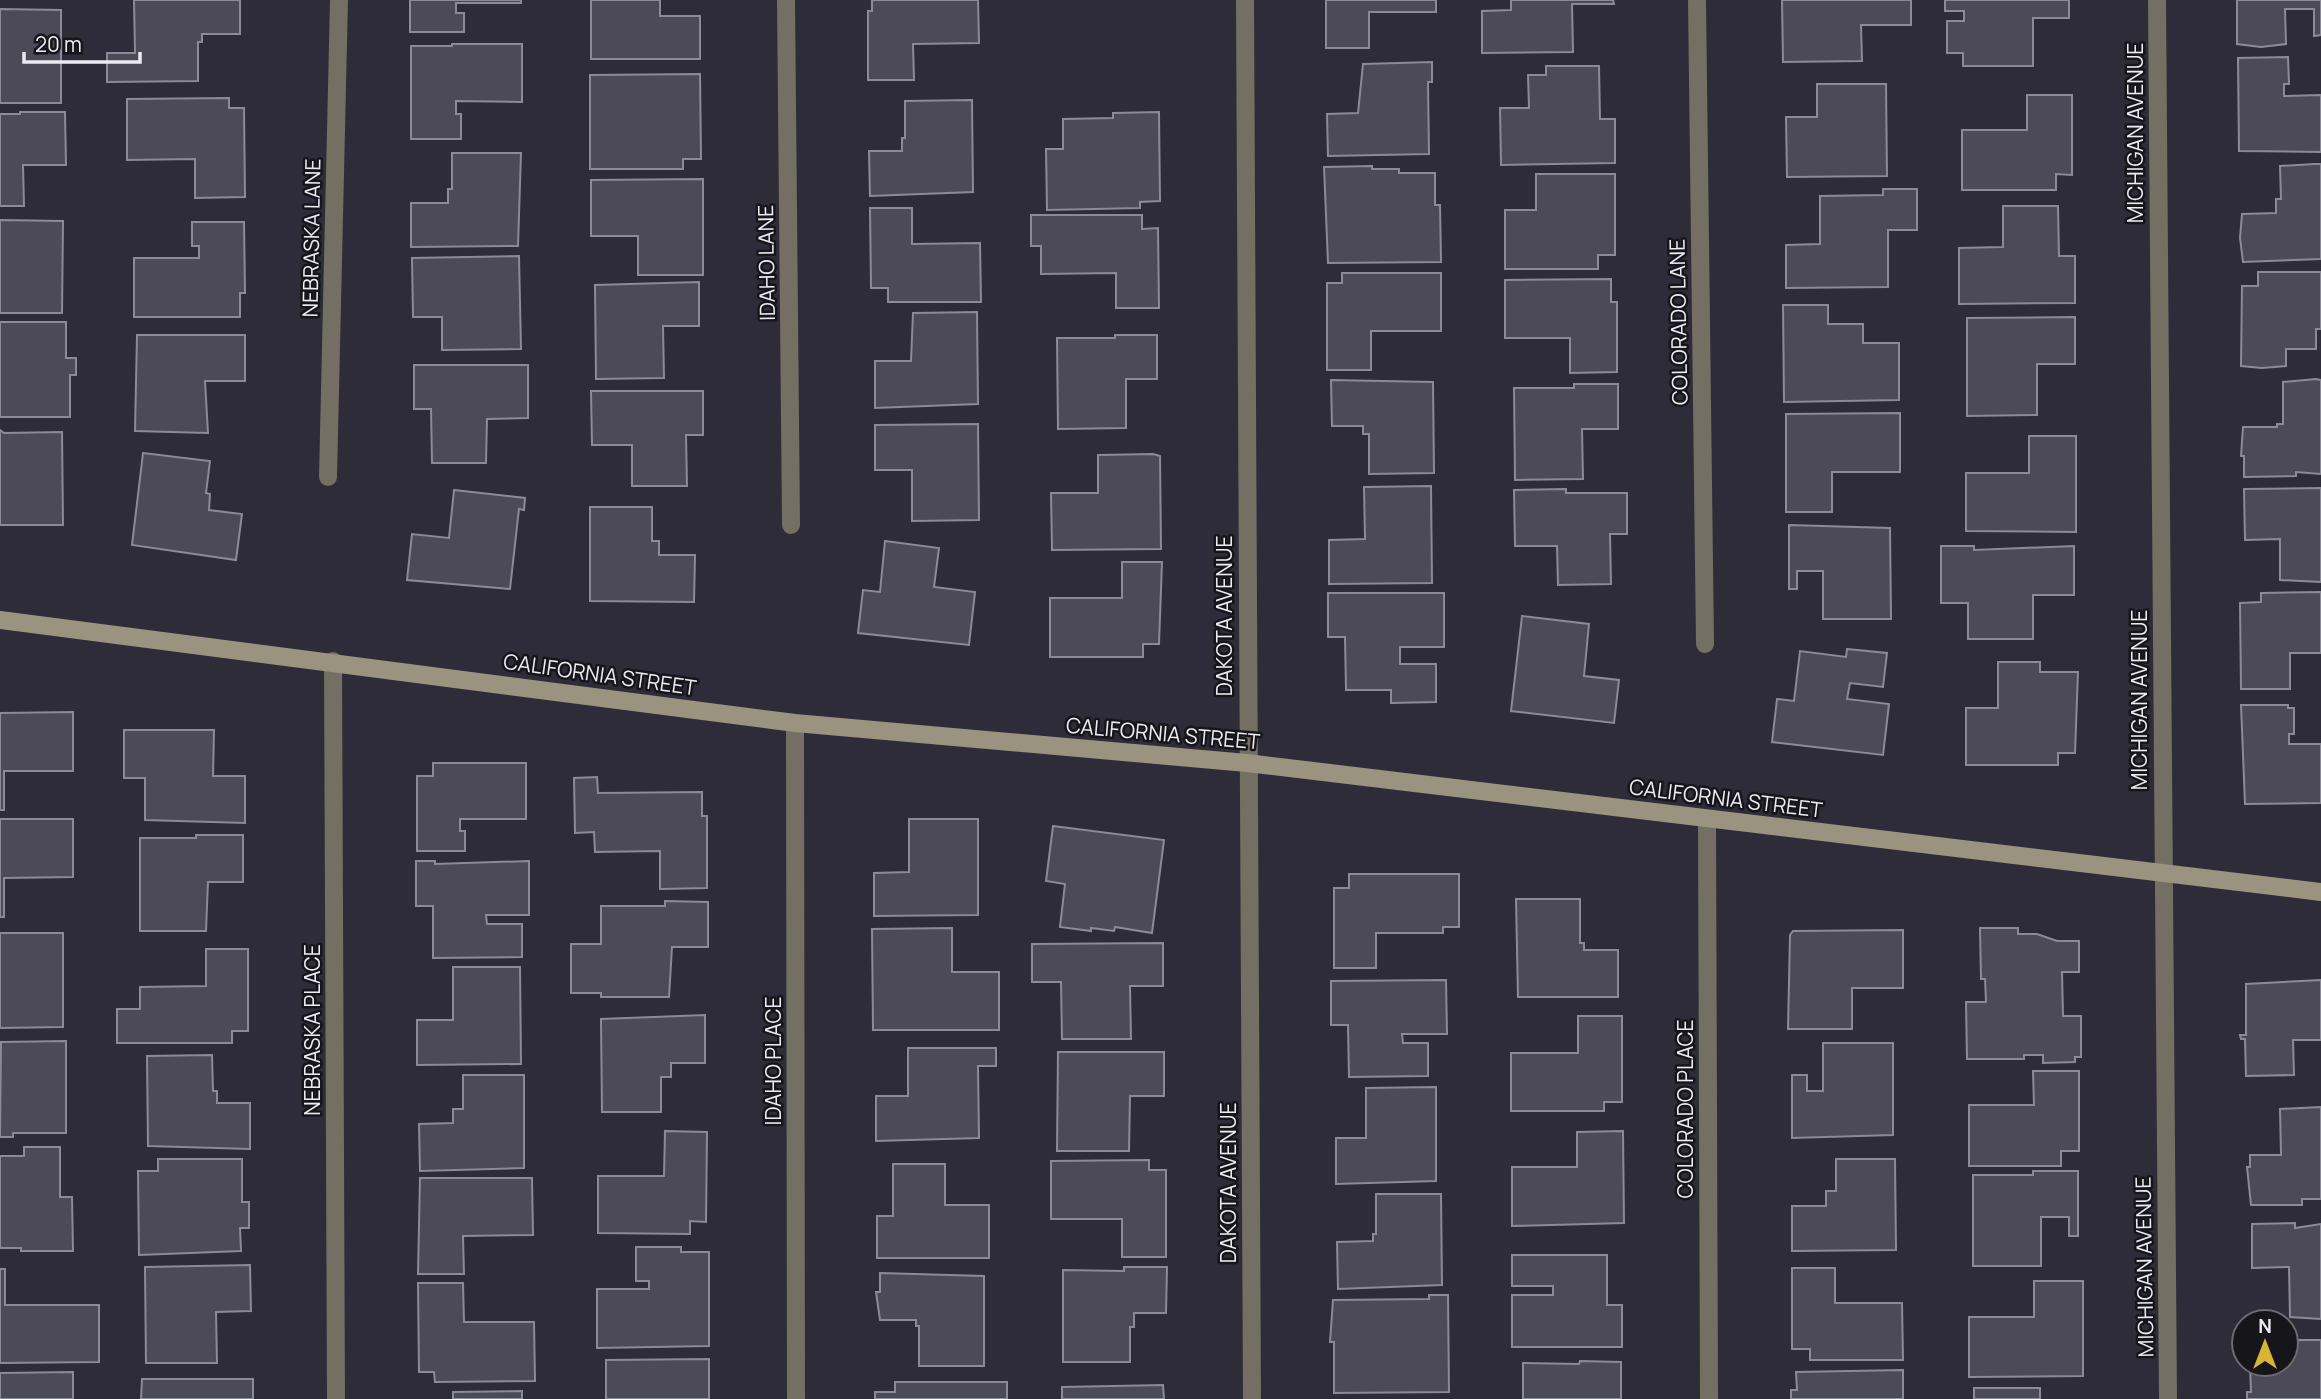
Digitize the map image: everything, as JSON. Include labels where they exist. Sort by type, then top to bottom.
[{"type":"street","name":"NEBRASKA LANE","points":[[328,477],[340,0]]},
{"type":"street","name":"IDAHO LANE","points":[[786,0],[791,525]]},
{"type":"street","name":"DAKOTA AVENUE","points":[[1245,0],[1252,1399]]},
{"type":"street","name":"COLORADO LANE","points":[[1698,0],[1705,644]]},
{"type":"street","name":"MICHIGAN AVENUE","points":[[2157,0],[2168,1399]]},
{"type":"street","name":"CALIFORNIA STREET","points":[[0,620],[333,661],[795,723],[1247,763],[2321,892]]},
{"type":"street","name":"NEBRASKA PLACE","points":[[333,661],[336,1399]]},
{"type":"street","name":"IDAHO PLACE","points":[[795,723],[796,1399]]},
{"type":"street","name":"COLORADO PLACE","points":[[1707,818],[1709,1399]]},
{"type":"building","points":[[134,0],[240,0],[240,34],[202,34],[202,42],[198,42],[198,81],[107,82],[107,53],[135,53]]},
{"type":"building","points":[[410,0],[521,0],[521,3],[456,3],[456,13],[464,13],[464,32],[410,32]]},
{"type":"building","points":[[591,0],[660,0],[660,16],[700,16],[700,59],[591,59]]},
{"type":"building","points":[[872,0],[978,0],[979,43],[913,44],[914,80],[868,80],[868,11],[872,11]]},
{"type":"building","points":[[1326,0],[1436,0],[1436,12],[1369,12],[1369,48],[1326,48]]},
{"type":"building","points":[[1511,0],[1613,0],[1614,4],[1572,4],[1573,52],[1482,53],[1482,11],[1511,10]]},
{"type":"building","points":[[1782,0],[1911,0],[1911,25],[1861,25],[1862,61],[1783,62]]},
{"type":"building","points":[[1945,0],[2069,0],[2069,18],[2033,18],[2033,66],[1963,66],[1963,53],[1947,53],[1947,21],[1964,21],[1964,11],[1945,11]]},
{"type":"building","points":[[2237,0],[2321,0],[2321,35],[2314,36],[2314,9],[2285,9],[2286,44],[2261,47],[2237,44]]},
{"type":"building","points":[[0,9],[61,10],[61,103],[0,103]]},
{"type":"building","points":[[522,44],[522,102],[456,101],[456,114],[461,114],[461,139],[411,139],[411,46]]},
{"type":"building","points":[[2288,57],[2289,84],[2284,84],[2284,96],[2321,95],[2321,152],[2239,151],[2238,58]]},
{"type":"building","points":[[1432,62],[1432,82],[1428,82],[1429,154],[1328,156],[1327,114],[1358,113],[1363,64]]},
{"type":"building","points":[[1546,66],[1599,66],[1600,119],[1615,119],[1615,163],[1501,165],[1500,108],[1529,108],[1528,75],[1546,75]]},
{"type":"building","points":[[700,74],[701,159],[683,159],[683,169],[590,169],[590,75]]},
{"type":"building","points":[[1817,84],[1886,84],[1887,176],[1787,177],[1786,117],[1817,117]]},
{"type":"building","points":[[2027,95],[2072,95],[2072,175],[2056,174],[2056,190],[1962,190],[1962,130],[2027,130]]},
{"type":"building","points":[[229,98],[229,108],[244,108],[245,197],[195,198],[195,159],[127,160],[127,99]]},
{"type":"building","points":[[972,100],[973,192],[870,196],[869,151],[902,151],[902,138],[905,138],[905,101]]},
{"type":"building","points":[[65,112],[66,165],[23,165],[24,206],[0,206],[0,114]]},
{"type":"building","points":[[1159,112],[1160,201],[1140,202],[1140,208],[1047,210],[1046,149],[1063,149],[1063,119],[1113,118],[1113,113]]},
{"type":"building","points":[[452,153],[521,153],[518,246],[411,247],[411,203],[448,203],[448,189],[452,189]]},
{"type":"building","points":[[2321,164],[2321,259],[2243,262],[2240,238],[2242,214],[2276,213],[2276,199],[2281,199],[2280,166]]},
{"type":"building","points":[[1372,166],[1372,169],[1399,169],[1399,173],[1435,173],[1435,205],[1440,205],[1441,262],[1328,263],[1324,167]]},
{"type":"building","points":[[1536,174],[1615,174],[1615,255],[1598,255],[1598,269],[1505,269],[1505,210],[1536,210]]},
{"type":"building","points":[[703,179],[703,275],[638,275],[638,236],[591,236],[591,180]]},
{"type":"building","points":[[1883,189],[1917,189],[1917,230],[1888,230],[1888,287],[1786,288],[1786,245],[1820,244],[1820,196],[1883,195]]},
{"type":"building","points":[[2003,206],[2058,206],[2059,256],[2075,256],[2075,303],[1959,304],[1959,248],[2003,247]]},
{"type":"building","points":[[870,208],[912,208],[912,244],[980,243],[981,302],[888,302],[888,288],[871,288]]},
{"type":"building","points":[[1031,215],[1142,215],[1142,229],[1158,228],[1159,308],[1116,308],[1116,273],[1041,274],[1041,246],[1031,246]]},
{"type":"building","points":[[0,220],[63,221],[62,313],[0,313]]},
{"type":"building","points":[[192,222],[244,222],[245,293],[240,293],[240,317],[134,317],[134,258],[199,258],[199,246],[192,246]]},
{"type":"building","points":[[519,256],[521,349],[442,350],[442,317],[413,317],[412,258]]},
{"type":"building","points":[[2258,272],[2321,272],[2321,329],[2316,329],[2316,349],[2286,349],[2286,366],[2241,366],[2242,286],[2258,286]]},
{"type":"building","points":[[1342,273],[1441,273],[1441,331],[1371,331],[1371,370],[1327,370],[1327,283],[1342,283]]},
{"type":"building","points":[[1611,279],[1611,302],[1617,302],[1617,372],[1570,373],[1570,338],[1505,338],[1505,280]]},
{"type":"building","points":[[699,282],[699,326],[663,326],[664,378],[596,379],[595,285]]},
{"type":"building","points":[[1783,305],[1828,305],[1828,324],[1863,324],[1863,343],[1899,343],[1899,400],[1784,402]]},
{"type":"building","points":[[977,312],[978,404],[875,408],[875,361],[911,361],[913,313]]},
{"type":"building","points":[[2075,317],[2075,364],[2037,364],[2037,415],[1967,416],[1967,318]]},
{"type":"building","points":[[0,322],[66,322],[66,358],[76,358],[76,375],[70,375],[70,417],[0,417]]},
{"type":"building","points":[[137,335],[245,335],[245,381],[205,381],[208,433],[135,431]]},
{"type":"building","points":[[1115,335],[1157,335],[1157,379],[1126,379],[1126,428],[1058,429],[1057,338],[1115,338]]},
{"type":"building","points":[[414,365],[528,365],[528,418],[487,419],[486,463],[432,463],[431,409],[414,409]]},
{"type":"building","points":[[1331,380],[1433,382],[1434,473],[1369,474],[1369,434],[1363,434],[1363,426],[1332,426]]},
{"type":"building","points":[[2321,380],[2321,474],[2296,472],[2296,476],[2244,477],[2244,456],[2241,456],[2243,427],[2277,427],[2277,424],[2283,424],[2283,382]]},
{"type":"building","points":[[1574,384],[1618,384],[1618,429],[1582,429],[1583,479],[1515,480],[1514,388],[1574,388]]},
{"type":"building","points":[[591,391],[703,391],[703,435],[686,435],[687,486],[632,486],[632,445],[592,445]]},
{"type":"building","points":[[1900,413],[1900,472],[1832,472],[1832,512],[1786,512],[1786,414]]},
{"type":"building","points":[[978,424],[979,520],[912,521],[912,470],[875,470],[875,425]]},
{"type":"building","points":[[0,430],[4,433],[62,432],[63,525],[0,525]]},
{"type":"building","points":[[2029,436],[2076,436],[2076,532],[1966,531],[1966,473],[2029,473]]},
{"type":"building","points":[[143,453],[210,461],[206,493],[210,494],[209,510],[242,514],[236,560],[132,545]]},
{"type":"building","points":[[1098,455],[1160,456],[1161,549],[1052,550],[1051,493],[1098,493]]},
{"type":"building","points":[[1431,486],[1432,583],[1329,584],[1329,540],[1365,539],[1364,487]]},
{"type":"building","points":[[2321,488],[2321,582],[2280,580],[2280,539],[2245,540],[2244,489]]},
{"type":"building","points":[[1566,489],[1566,493],[1627,493],[1627,534],[1610,534],[1611,584],[1558,585],[1557,546],[1515,546],[1514,490]]},
{"type":"building","points":[[454,490],[525,498],[524,510],[519,509],[510,589],[407,580],[412,534],[449,538]]},
{"type":"building","points":[[590,507],[652,507],[652,541],[659,541],[659,555],[695,555],[694,602],[590,601]]},
{"type":"building","points":[[1789,525],[1890,528],[1891,619],[1823,619],[1823,571],[1797,571],[1797,589],[1789,589]]},
{"type":"building","points":[[885,541],[939,548],[934,587],[975,592],[969,645],[858,633],[863,590],[880,592]]},
{"type":"building","points":[[1941,546],[1974,546],[1974,550],[2074,546],[2074,595],[2033,595],[2033,639],[1968,639],[1968,603],[1941,603]]},
{"type":"building","points":[[1122,562],[1162,562],[1159,644],[1143,644],[1143,657],[1050,657],[1050,598],[1122,598]]},
{"type":"building","points":[[2321,592],[2321,653],[2290,653],[2290,689],[2241,689],[2240,603],[2261,602],[2261,593]]},
{"type":"building","points":[[1328,593],[1444,593],[1444,647],[1400,647],[1400,664],[1436,664],[1436,702],[1391,703],[1391,690],[1346,690],[1345,637],[1328,637]]},
{"type":"building","points":[[1522,616],[1589,624],[1584,676],[1619,680],[1614,723],[1511,711]]},
{"type":"building","points":[[1847,649],[1887,653],[1883,687],[1850,683],[1847,699],[1889,704],[1883,755],[1772,742],[1777,699],[1794,701],[1800,651],[1846,657]]},
{"type":"building","points":[[1998,662],[2040,662],[2040,672],[2078,672],[2075,753],[2058,753],[2058,765],[1966,765],[1966,708],[1998,708]]},
{"type":"building","points":[[2241,705],[2288,705],[2288,708],[2294,708],[2294,734],[2289,734],[2289,744],[2321,744],[2321,803],[2245,804]]},
{"type":"building","points":[[73,712],[73,771],[4,771],[4,810],[0,810],[0,713]]},
{"type":"building","points":[[124,730],[214,730],[213,776],[245,776],[245,823],[145,820],[145,778],[124,778]]},
{"type":"building","points":[[433,763],[526,763],[526,819],[460,819],[460,831],[465,831],[465,851],[417,851],[417,776],[433,776]]},
{"type":"building","points":[[597,777],[598,793],[702,792],[702,816],[707,816],[707,888],[660,889],[660,851],[595,852],[594,832],[575,833],[574,778]]},
{"type":"building","points":[[0,819],[73,819],[73,877],[4,878],[4,917],[0,917]]},
{"type":"building","points":[[909,819],[978,819],[978,915],[874,916],[874,873],[909,872]]},
{"type":"building","points":[[1053,826],[1164,840],[1152,933],[1115,927],[1114,931],[1091,928],[1091,931],[1060,927],[1065,884],[1046,881]]},
{"type":"building","points":[[196,835],[243,835],[243,882],[208,882],[206,931],[140,931],[140,838],[196,838]]},
{"type":"building","points":[[416,861],[435,861],[435,864],[529,861],[529,915],[486,915],[487,924],[522,924],[522,957],[433,958],[433,906],[416,906]]},
{"type":"building","points":[[1349,874],[1459,874],[1459,927],[1443,927],[1443,933],[1376,933],[1376,968],[1334,968],[1334,888],[1349,888]]},
{"type":"building","points":[[1516,899],[1580,899],[1580,943],[1584,943],[1584,950],[1618,950],[1618,997],[1518,997]]},
{"type":"building","points":[[665,901],[708,902],[708,947],[672,947],[669,997],[601,997],[601,993],[571,993],[571,944],[601,944],[601,906],[665,906]]},
{"type":"building","points":[[952,928],[952,972],[999,972],[999,1030],[873,1030],[872,929]]},
{"type":"building","points":[[1980,928],[2018,928],[2018,934],[2037,934],[2057,941],[2079,941],[2079,972],[2062,972],[2063,1016],[2081,1016],[2081,1057],[2075,1057],[2075,1062],[2043,1063],[2043,1055],[2024,1055],[2024,1059],[1967,1059],[1966,1002],[1986,1002],[1985,979],[1981,979]]},
{"type":"building","points":[[1903,930],[1903,988],[1852,988],[1852,1029],[1788,1029],[1790,935],[1793,931]]},
{"type":"building","points":[[0,933],[63,933],[63,1027],[0,1028]]},
{"type":"building","points":[[1163,943],[1163,986],[1130,986],[1131,1039],[1062,1039],[1061,982],[1032,982],[1032,944]]},
{"type":"building","points":[[206,949],[248,949],[248,1031],[232,1031],[232,1043],[117,1043],[117,1009],[140,1009],[140,987],[206,986]]},
{"type":"building","points":[[453,967],[520,967],[521,1064],[417,1065],[417,1020],[453,1020]]},
{"type":"building","points":[[1446,980],[1447,1034],[1402,1034],[1403,1043],[1428,1043],[1428,1076],[1349,1077],[1348,1025],[1331,1025],[1331,981]]},
{"type":"building","points":[[2321,980],[2321,1040],[2293,1040],[2294,1075],[2246,1076],[2245,1039],[2241,1039],[2240,1035],[2246,1035],[2246,984]]},
{"type":"building","points":[[705,1015],[705,1063],[671,1063],[671,1077],[661,1077],[661,1112],[602,1112],[601,1019]]},
{"type":"building","points":[[1578,1016],[1622,1016],[1622,1102],[1604,1102],[1604,1111],[1511,1111],[1511,1053],[1578,1053]]},
{"type":"building","points":[[66,1041],[66,1133],[13,1133],[13,1137],[0,1137],[1,1042]]},
{"type":"building","points":[[1823,1043],[1893,1043],[1893,1135],[1792,1138],[1792,1075],[1807,1075],[1807,1091],[1823,1091]]},
{"type":"building","points":[[908,1048],[996,1048],[996,1066],[978,1066],[979,1138],[876,1141],[876,1096],[908,1096]]},
{"type":"building","points":[[1058,1052],[1164,1052],[1164,1096],[1130,1096],[1129,1151],[1057,1151]]},
{"type":"building","points":[[212,1055],[213,1091],[217,1091],[217,1103],[250,1103],[250,1149],[148,1146],[147,1056]]},
{"type":"building","points":[[2033,1071],[2079,1071],[2079,1151],[2061,1151],[2061,1166],[1969,1166],[1969,1105],[2034,1105]]},
{"type":"building","points":[[463,1075],[524,1075],[524,1168],[420,1171],[419,1124],[453,1123],[453,1109],[463,1109]]},
{"type":"building","points":[[1436,1087],[1436,1181],[1336,1184],[1336,1138],[1366,1138],[1366,1088]]},
{"type":"building","points":[[2321,1107],[2321,1199],[2302,1199],[2302,1205],[2251,1205],[2247,1167],[2250,1167],[2250,1155],[2281,1155],[2280,1109]]},
{"type":"building","points":[[665,1131],[707,1132],[706,1222],[690,1221],[690,1234],[598,1233],[598,1176],[664,1176]]},
{"type":"building","points":[[1623,1131],[1624,1223],[1512,1226],[1512,1167],[1577,1167],[1577,1132]]},
{"type":"building","points":[[24,1147],[60,1147],[60,1197],[72,1197],[73,1251],[21,1251],[21,1248],[0,1248],[0,1156],[24,1156]]},
{"type":"building","points":[[158,1159],[242,1159],[242,1202],[249,1202],[249,1228],[240,1228],[241,1251],[139,1255],[138,1171],[158,1171]]},
{"type":"building","points":[[1836,1159],[1895,1159],[1896,1250],[1792,1251],[1792,1206],[1826,1206],[1826,1191],[1836,1191]]},
{"type":"building","points":[[1149,1160],[1149,1170],[1166,1170],[1166,1257],[1122,1257],[1122,1219],[1051,1219],[1051,1161]]},
{"type":"building","points":[[893,1164],[945,1164],[945,1205],[989,1205],[989,1258],[877,1258],[877,1216],[893,1216]]},
{"type":"building","points":[[2033,1171],[2078,1171],[2078,1236],[2069,1236],[2069,1217],[2041,1217],[2041,1266],[1973,1266],[1973,1175],[2033,1175]]},
{"type":"building","points":[[420,1178],[532,1178],[533,1235],[463,1236],[464,1274],[418,1274]]},
{"type":"building","points":[[1376,1194],[1441,1194],[1442,1285],[1338,1289],[1337,1242],[1373,1241],[1373,1234],[1376,1234]]},
{"type":"building","points":[[2295,1223],[2295,1228],[2321,1224],[2321,1319],[2300,1318],[2300,1308],[2290,1308],[2289,1267],[2252,1268],[2252,1224]]},
{"type":"building","points":[[636,1247],[681,1247],[681,1252],[709,1252],[709,1346],[597,1348],[597,1289],[649,1289],[649,1281],[636,1281]]},
{"type":"building","points":[[1512,1255],[1607,1255],[1607,1305],[1622,1305],[1622,1347],[1512,1347],[1512,1295],[1553,1295],[1553,1286],[1512,1286]]},
{"type":"building","points":[[250,1265],[251,1311],[216,1312],[217,1363],[146,1363],[145,1267]]},
{"type":"building","points":[[1124,1267],[1167,1267],[1166,1313],[1134,1313],[1134,1327],[1130,1327],[1130,1362],[1063,1362],[1063,1270],[1124,1271]]},
{"type":"building","points":[[1792,1268],[1835,1268],[1835,1303],[1902,1303],[1903,1360],[1810,1360],[1810,1349],[1792,1349]]},
{"type":"building","points":[[0,1269],[5,1269],[5,1305],[99,1305],[99,1362],[0,1363]]},
{"type":"building","points":[[880,1273],[984,1276],[984,1366],[919,1366],[919,1326],[916,1326],[916,1320],[880,1320],[876,1292],[880,1292]]},
{"type":"building","points":[[2034,1281],[2083,1281],[2083,1376],[1969,1377],[1969,1317],[2034,1317]]},
{"type":"building","points":[[418,1283],[463,1283],[464,1322],[534,1322],[535,1381],[435,1382],[434,1372],[419,1372]]},
{"type":"building","points":[[1429,1295],[1448,1295],[1449,1392],[1334,1393],[1334,1342],[1330,1342],[1333,1300],[1429,1299]]},
{"type":"building","points":[[2300,1340],[2321,1340],[2321,1399],[2247,1399],[2247,1392],[2251,1392],[2250,1378],[2300,1378]]},
{"type":"building","points":[[709,1359],[709,1399],[606,1399],[606,1360]]},
{"type":"building","points":[[1580,1361],[1621,1362],[1621,1399],[1523,1399],[1523,1363],[1579,1364]]},
{"type":"building","points":[[1903,1370],[1903,1399],[1791,1399],[1791,1390],[1797,1390],[1796,1372]]},
{"type":"building","points":[[73,1372],[73,1399],[0,1399],[0,1373]]},
{"type":"building","points":[[142,1379],[253,1379],[253,1399],[141,1399]]},
{"type":"building","points":[[895,1382],[1007,1382],[1007,1399],[875,1399],[875,1392],[895,1392]]},
{"type":"building","points":[[1163,1385],[1164,1399],[1062,1399],[1062,1387]]},
{"type":"building","points":[[1974,1388],[2040,1388],[2040,1399],[1974,1399]]},
{"type":"building","points":[[522,1391],[522,1399],[453,1399],[453,1392]]}]
